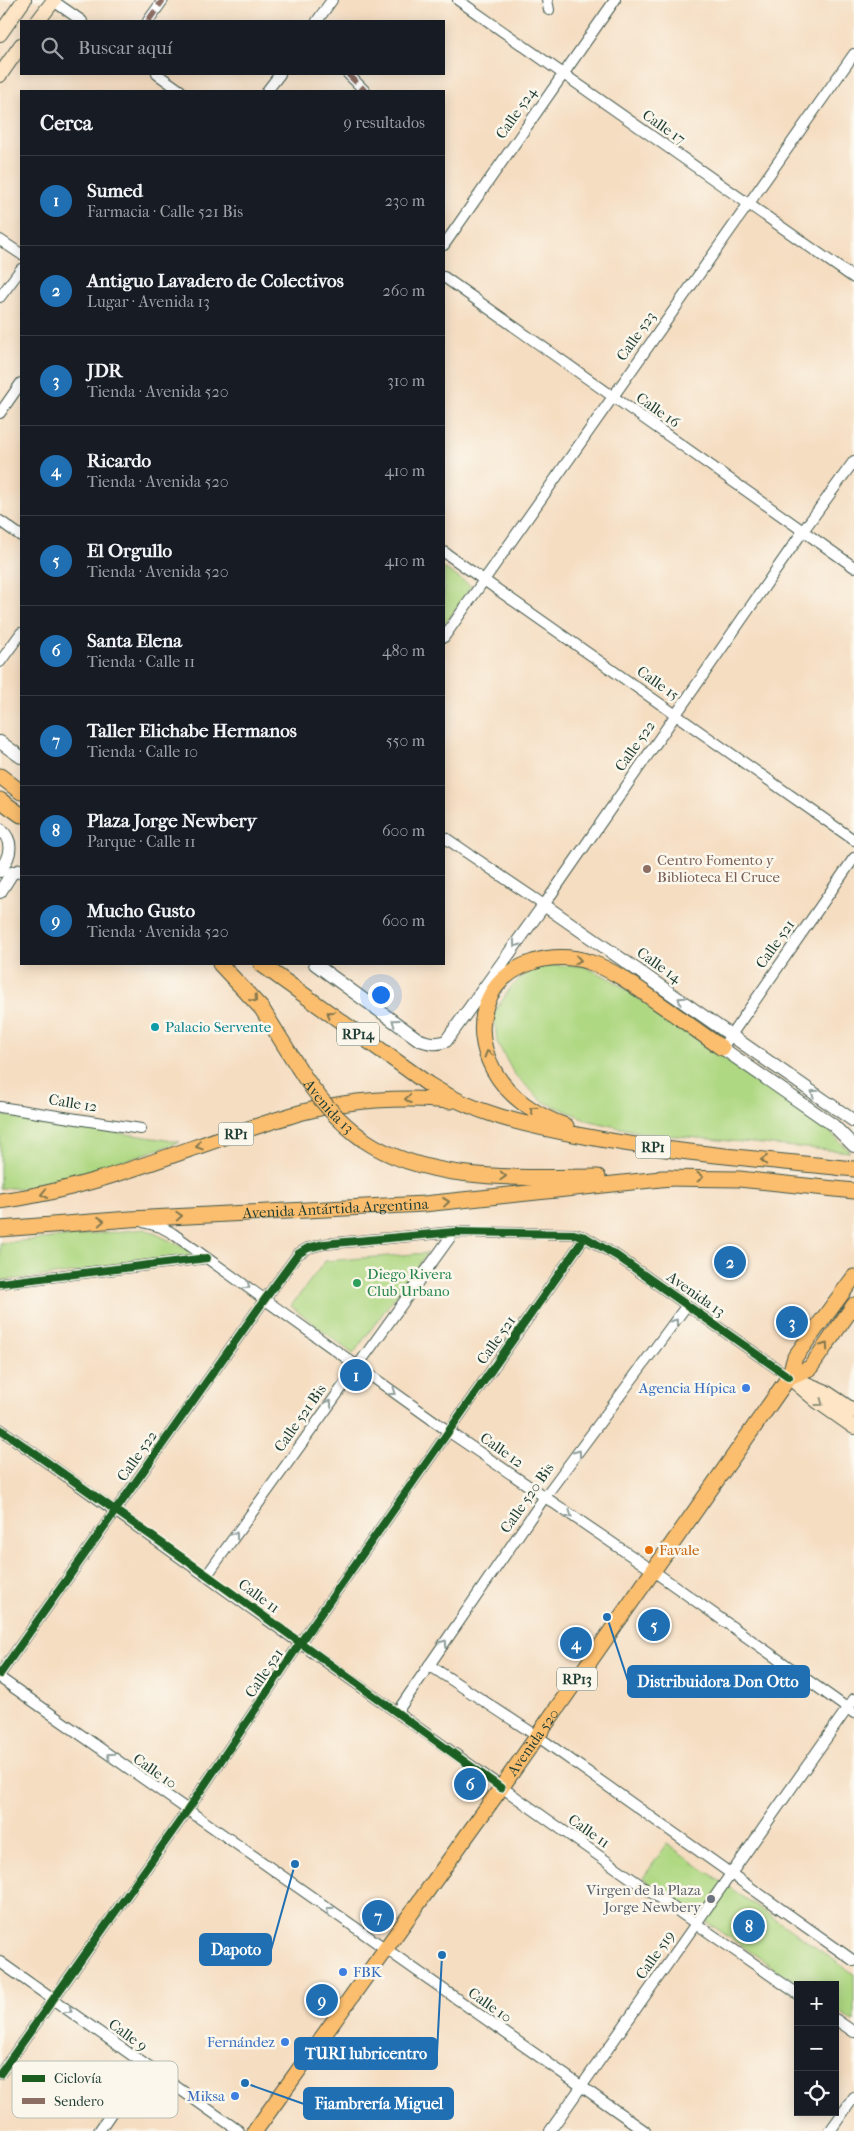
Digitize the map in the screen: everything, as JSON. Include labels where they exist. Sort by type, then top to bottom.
[{"type":"main road","points":[[0,34],[24,0]]},
{"type":"main road","points":[[39,20],[53,0]]},
{"type":"main road","points":[[0,75],[20,46]]},
{"type":"main road","points":[[0,776],[20,791]]},
{"type":"main road","points":[[0,800],[20,814]]},
{"type":"main road","points":[[587,1137],[575,1129],[551,1120],[530,1109],[513,1094],[493,1069],[483,1033],[484,1009],[495,986],[510,971],[543,958],[565,958],[588,962],[626,980],[722,1048]]},
{"type":"main road","name":"Avenida 13","points":[[221,965],[262,1009],[323,1104],[347,1128],[364,1140],[402,1158],[458,1172],[506,1177],[739,1178],[854,1191]]},
{"type":"main road","name":"RP14","points":[[262,965],[456,1102]]},
{"type":"main road","name":"RP1","points":[[0,1200],[20,1199],[63,1190],[304,1112],[374,1101],[414,1098],[456,1102],[512,1121],[587,1137],[719,1156],[854,1169]]},
{"type":"main road","name":"Avenida Antártida Argentina","points":[[0,1229],[130,1218],[424,1204],[670,1178]]},
{"type":"main road","points":[[842,1293],[854,1268]]},
{"type":"main road","name":"Avenida 520","points":[[255,2131],[501,1788],[789,1377],[795,1357],[854,1277]]},
{"type":"main road","name":"Avenida 520","points":[[789,1377],[810,1368],[854,1305]]},
{"type":"main road","name":"Avenida 13","points":[[789,1377],[824,1391],[854,1411]]},
{"type":"main road","name":"Avenida 13","points":[[789,1377],[817,1401],[854,1427]]},
{"type":"street","points":[[53,0],[81,20]]},
{"type":"street","points":[[149,20],[163,0]]},
{"type":"street","points":[[318,20],[332,0]]},
{"type":"street","name":"Calle 17","points":[[458,0],[854,278]]},
{"type":"street","name":"Calle 524","points":[[445,244],[615,0]]},
{"type":"street","name":"Calle 523","points":[[445,636],[854,54]]},
{"type":"street","points":[[157,75],[180,90]]},
{"type":"street","points":[[268,90],[279,75]]},
{"type":"street","points":[[349,75],[364,90]]},
{"type":"street","points":[[0,240],[20,253]]},
{"type":"street","points":[[0,296],[20,270]]},
{"type":"street","name":"Calle 16","points":[[445,278],[854,568]]},
{"type":"street","points":[[0,413],[20,384]]},
{"type":"street","name":"Calle 522","points":[[316,965],[418,1039],[427,1043],[438,1044],[446,1041],[544,905],[803,531],[854,461]]},
{"type":"street","points":[[0,521],[20,535]]},
{"type":"street","name":"Calle 15","points":[[445,553],[854,840]]},
{"type":"street","points":[[0,662],[20,634]]},
{"type":"street","points":[[0,742],[20,756]]},
{"type":"street","points":[[0,829],[10,844],[8,859],[0,871]]},
{"type":"street","name":"Calle 14","points":[[445,838],[854,1121]]},
{"type":"street","name":"Calle 521","points":[[722,1048],[854,858]]},
{"type":"street","points":[[0,892],[12,873],[20,870]]},
{"type":"street","points":[[722,1048],[833,1125],[854,1146]]},
{"type":"street","name":"Calle 12","points":[[0,1107],[141,1129]]},
{"type":"street","name":"Calle 12","points":[[130,1218],[161,1227],[207,1258],[448,1431],[652,1570],[851,1711]]},
{"type":"street","name":"Avenida Antártida Argentina","points":[[298,1254],[308,1248],[324,1244],[454,1232],[555,1232],[574,1234],[585,1238]]},
{"type":"street","name":"Calle 521 Bis","points":[[207,1575],[454,1232]]},
{"type":"street","name":"Calle 521","points":[[0,2074],[187,1811],[300,1643],[585,1238]]},
{"type":"street","name":"Avenida 13","points":[[585,1238],[617,1256],[789,1377]]},
{"type":"street","name":"Calle 522","points":[[0,1674],[298,1254]]},
{"type":"street","points":[[0,1283],[207,1258]]},
{"type":"street","name":"Calle 520 Bis","points":[[397,1712],[544,1498],[687,1305]]},
{"type":"street","name":"Calle 11","points":[[0,1429],[207,1575],[501,1788],[794,1991]]},
{"type":"street","points":[[429,1665],[537,1736],[854,1961]]},
{"type":"street","name":"Calle 10","points":[[0,1678],[644,2131]]},
{"type":"street","name":"Calle 519","points":[[550,2131],[730,1874],[851,1711],[854,1699]]},
{"type":"street","name":"Calle 9","points":[[0,1962],[139,2061]]},
{"type":"street","points":[[839,2022],[854,2032]]},
{"type":"street","name":"Calle 9","points":[[178,2089],[239,2131]]},
{"type":"street","points":[[830,2131],[854,2097]]},
{"type":"street","points":[[99,2131],[108,2118]]},
{"type":"green space","points":[[445,569],[471,586],[445,625]]},
{"type":"green space","points":[[546,965],[583,966],[611,979],[829,1131],[850,1152],[643,1133],[590,1121],[542,1101],[514,1074],[497,1042],[494,1013],[510,988],[527,972]]},
{"type":"green space","points":[[0,1115],[180,1142],[52,1185],[0,1188]]},
{"type":"green space","points":[[145,1229],[207,1258],[0,1281],[0,1243]]},
{"type":"green space","name":"Diego Rivera Club Urbano","points":[[427,1253],[353,1354],[291,1306],[325,1261]]},
{"type":"green space","points":[[667,1844],[854,1974],[854,2022],[839,2012],[839,1981],[794,1982],[643,1878]]},
{"type":"marked path","points":[[149,20],[163,0]]},
{"type":"marked path","points":[[349,75],[364,90]]},
{"type":"cycle path","points":[[0,1674],[265,1299],[298,1254],[308,1248],[324,1244],[454,1232],[574,1234],[585,1237],[617,1256],[789,1377]]},
{"type":"cycle path","points":[[0,2074],[187,1811],[300,1643],[585,1237]]},
{"type":"cycle path","points":[[0,1283],[207,1258]]},
{"type":"cycle path","points":[[0,1429],[207,1575],[501,1788]]},
{"type":"place","name":"Centro Fomento y Biblioteca El Cruce","points":[[647,869]]},
{"type":"place","name":"Palacio Servente","points":[[155,1027]]},
{"type":"place","name":"Antiguo Lavadero de Colectivos","points":[[730,1262]]},
{"type":"place","name":"Diego Rivera Club Urbano","points":[[357,1283]]},
{"type":"place","name":"JDR","points":[[792,1322]]},
{"type":"place","name":"Sumed","points":[[356,1375]]},
{"type":"place","name":"Agencia Hípica","points":[[746,1388]]},
{"type":"place","name":"Favale","points":[[649,1550]]},
{"type":"place","name":"Distribuidora Don Otto","points":[[607,1617]]},
{"type":"place","name":"El Orgullo","points":[[654,1625]]},
{"type":"place","name":"Ricardo","points":[[576,1643]]},
{"type":"place","name":"Santa Elena","points":[[470,1784]]},
{"type":"place","name":"Dapoto","points":[[295,1864]]},
{"type":"place","name":"Virgen de la Plaza Jorge Newbery","points":[[711,1899]]},
{"type":"place","name":"Taller Elichabe Hermanos","points":[[378,1916]]},
{"type":"place","name":"Plaza Jorge Newbery","points":[[749,1926]]},
{"type":"place","name":"TURI lubricentro","points":[[442,1955]]},
{"type":"place","name":"FBK","points":[[343,1972]]},
{"type":"place","name":"Mucho Gusto","points":[[322,2000]]},
{"type":"place","name":"Fernández","points":[[285,2042]]},
{"type":"place","name":"Fiambrería Miguel","points":[[245,2083]]},
{"type":"place","name":"Miksa","points":[[235,2096]]}]
